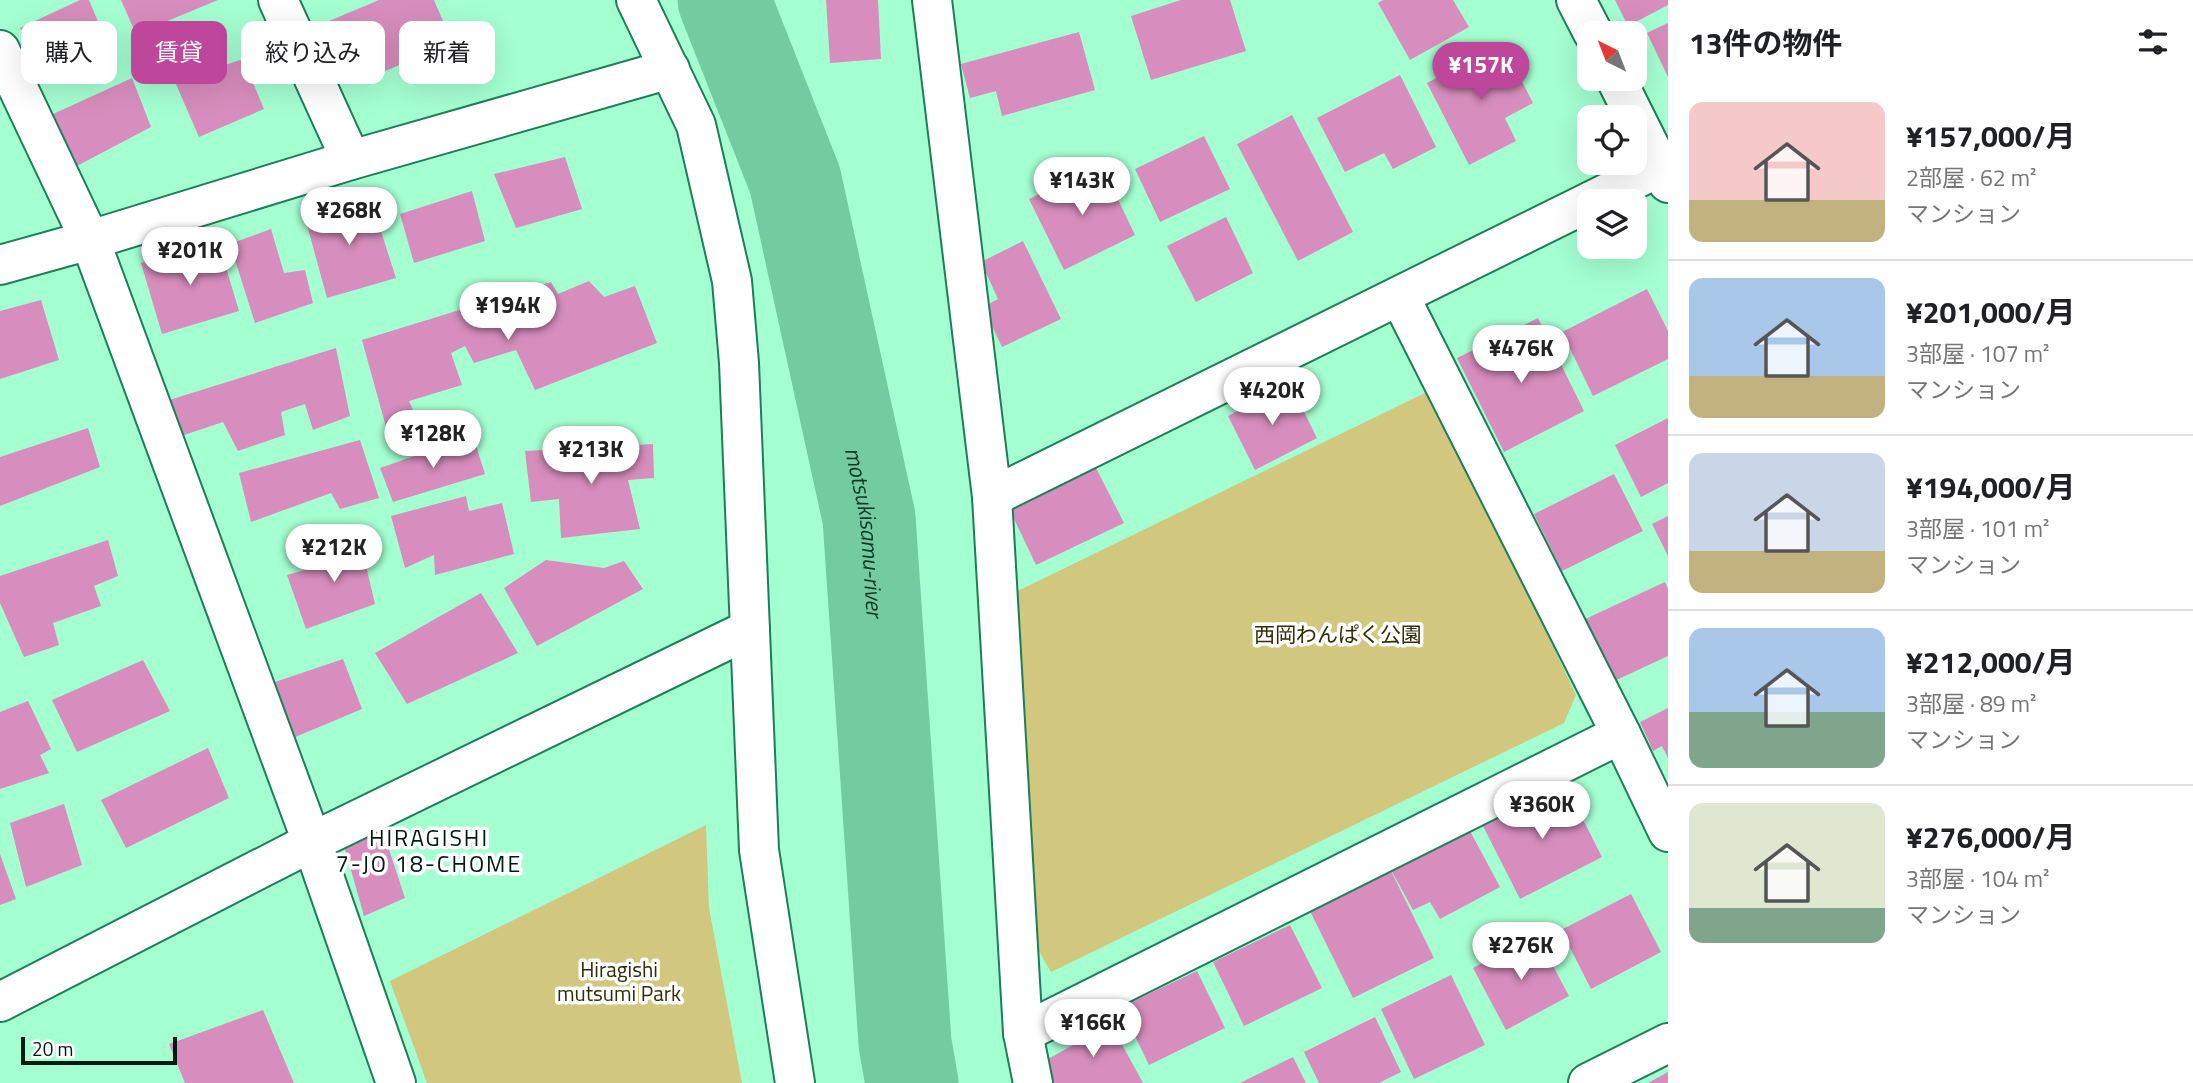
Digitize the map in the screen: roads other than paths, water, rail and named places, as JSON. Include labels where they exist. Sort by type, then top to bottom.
[{"type":"street","points":[[278,0],[351,160]]},
{"type":"street","points":[[636,0],[696,125],[732,281],[739,363],[759,850],[795,1083]]},
{"type":"street","points":[[932,0],[992,497],[1023,1033],[1033,1083]]},
{"type":"street","points":[[1576,0],[1587,21]]},
{"type":"street","points":[[0,50],[90,240],[312,842],[396,1083]]},
{"type":"street","points":[[0,265],[351,160],[670,69]]},
{"type":"street","points":[[1621,189],[1665,171],[1622,91]]},
{"type":"street","points":[[992,497],[1577,209]]},
{"type":"street","points":[[1400,298],[1668,832]]},
{"type":"street","points":[[0,1002],[312,842],[750,629]]},
{"type":"street","points":[[1023,1033],[1621,734]]},
{"type":"street","points":[[1588,1083],[1668,1043]]},
{"type":"waterway","name":"motsukisamu-river","points":[[724,0],[795,180],[869,518],[905,1043],[912,1083]]},
{"type":"district","name":"HIRAGISHI 7-JO 18-CHOME","points":[[429,850]]},
{"type":"park label","name":"西岡わんぱく公園","points":[[1338,634]]},
{"type":"park label","name":"Hiragishi mutsumi Park","points":[[619,981]]}]
